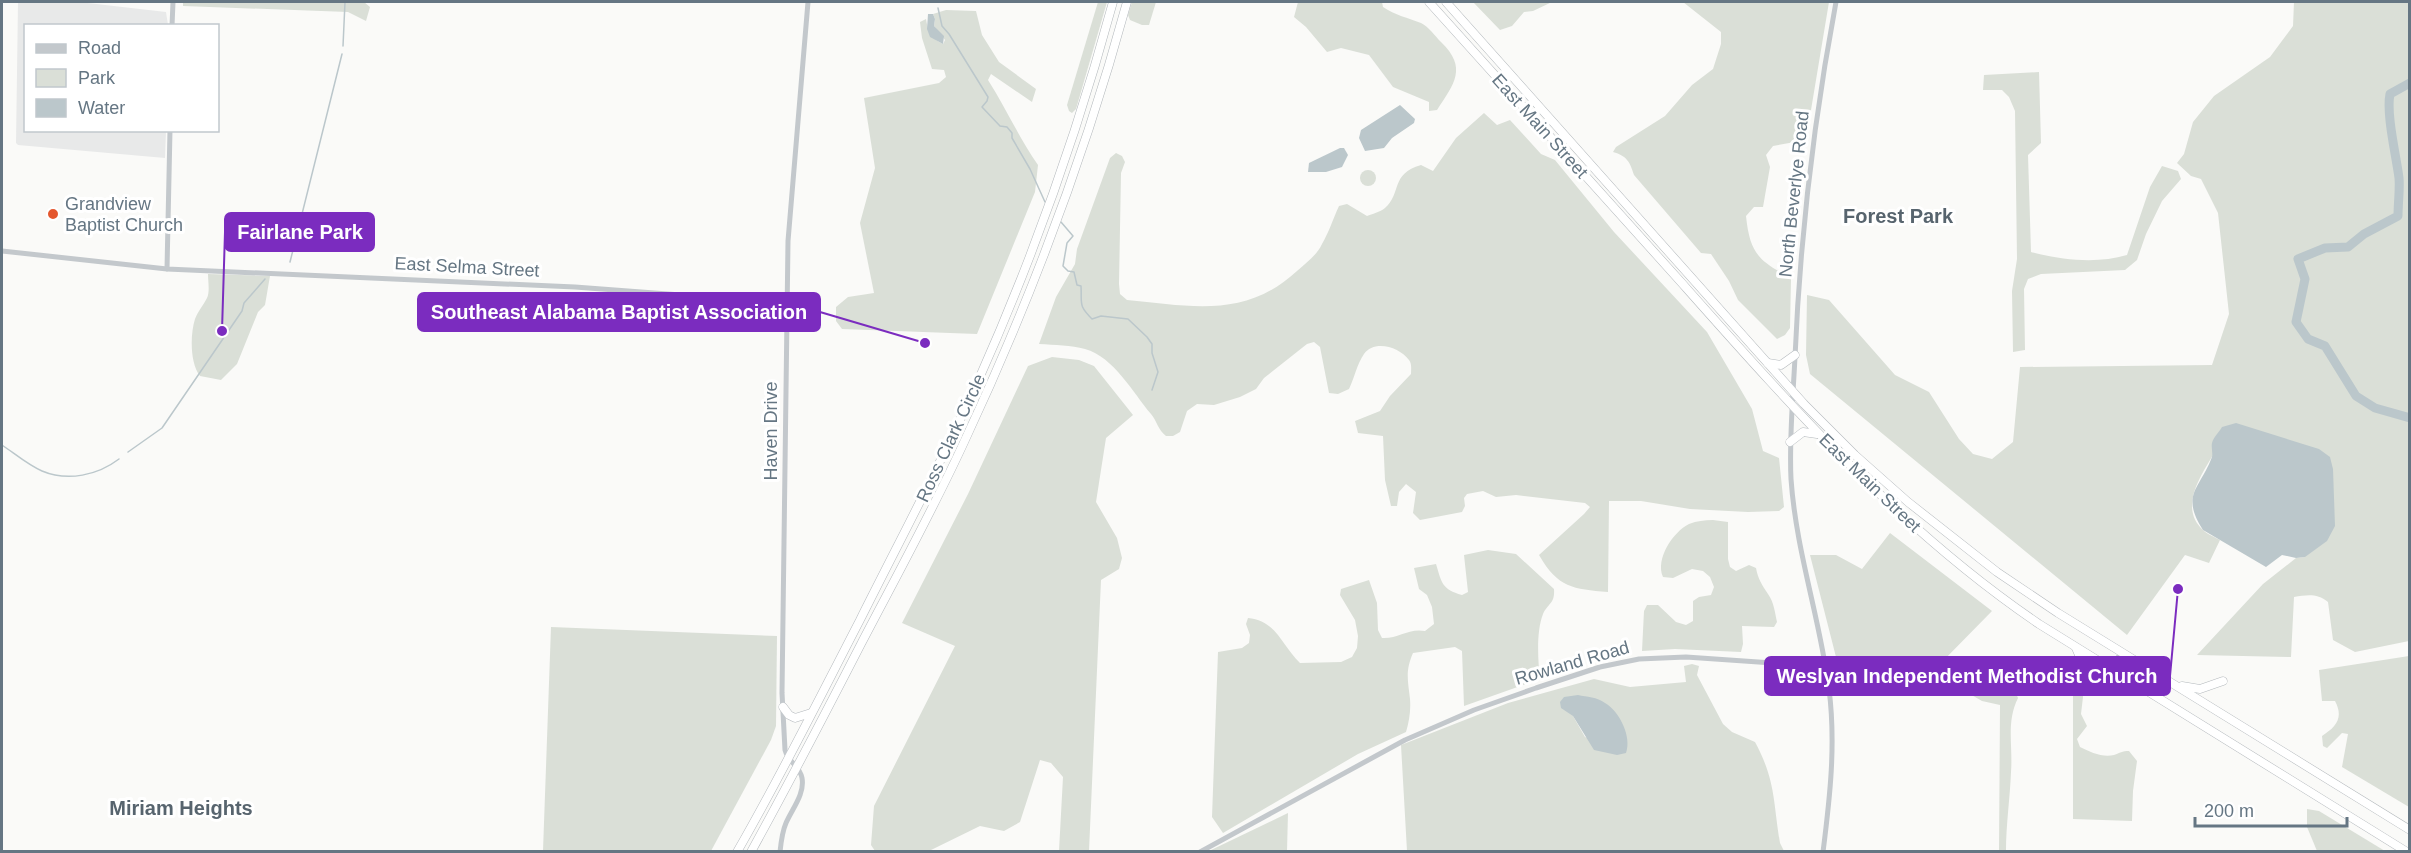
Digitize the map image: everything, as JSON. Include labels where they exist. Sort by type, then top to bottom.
[{"type":"highway","name":"Ross Clark Circle","points":[[737,852],[953,436],[995,343],[1023,274],[1078,120],[1113,2]]},
{"type":"highway","name":"Ross Clark Circle","points":[[751,852],[965,441],[1039,268],[1088,129],[1126,2]]},
{"type":"highway","name":"East Main Street","points":[[1429,2],[1817,434],[1891,506],[1960,566],[2003,600],[2407,852]]},
{"type":"highway","name":"East Main Street","points":[[1446,2],[1793,391],[1855,455],[1943,531],[2020,588],[2409,830]]},
{"type":"highway","points":[[1082,107],[1088,129]]},
{"type":"highway","points":[[1078,120],[1082,125],[1085,138]]},
{"type":"highway","points":[[1767,363],[1781,365],[1795,355]]},
{"type":"highway","points":[[1790,442],[1803,432],[1817,434]]},
{"type":"highway","points":[[953,436],[965,441]]},
{"type":"highway","points":[[864,611],[875,616]]},
{"type":"highway","points":[[2075,646],[2082,662],[2076,677]]},
{"type":"highway","points":[[2171,683],[2200,689],[2223,681]]},
{"type":"highway","points":[[783,706],[789,715],[795,718],[811,713]]},
{"type":"street","points":[[172,24],[173,2]]},
{"type":"street","name":"Haven Drive","points":[[787,758],[783,738],[783,706],[787,303],[790,201],[799,128],[808,2]]},
{"type":"street","name":"North Beverlye Road","points":[[1823,852],[1831,792],[1833,751],[1831,709],[1825,666],[1796,520],[1791,482],[1790,442],[1801,263],[1813,151],[1836,2]]},
{"type":"street","points":[[167,269],[170,132]]},
{"type":"street","name":"East Selma Street","points":[[2,251],[167,269],[576,287],[787,303]]},
{"type":"street","points":[[2110,668],[2122,652]]},
{"type":"street","name":"Rowland Road","points":[[1200,852],[1413,736],[1474,710],[1600,667],[1639,659],[1672,656],[2015,681],[2098,674],[2110,668]]},
{"type":"street","points":[[780,852],[784,830],[802,788],[802,777],[797,766],[787,758]]},
{"type":"shaded area","points":[[18,2],[79,2],[166,12],[168,24],[24,24],[24,132],[166,132],[165,158],[16,143]]},
{"type":"green space","points":[[183,2],[364,2],[370,7],[366,21],[348,12],[183,6]]},
{"type":"green space","points":[[1098,2],[1107,2],[1076,109],[1072,113],[1067,105]]},
{"type":"green space","points":[[1132,2],[1156,2],[1149,25],[1130,20],[1128,15]]},
{"type":"green space","points":[[1298,2],[1382,2],[1383,7],[1388,10],[1427,27],[1449,51],[1456,68],[1453,84],[1437,110],[1429,111],[1429,102],[1393,87],[1369,55],[1341,48],[1327,52],[1306,27],[1294,17]]},
{"type":"green space","points":[[1473,2],[1552,2],[1533,11],[1524,12],[1512,26],[1500,30]]},
{"type":"green space","points":[[1683,2],[1829,2],[1806,140],[1773,146],[1766,155],[1770,167],[1763,207],[1754,207],[1746,216],[1750,239],[1758,255],[1791,278],[1790,328],[1785,335],[1777,339],[1738,300],[1729,281],[1711,254],[1701,253],[1634,175],[1627,160],[1622,155],[1613,152],[1616,147],[1665,116],[1692,85],[1713,69],[1721,44],[1721,32]]},
{"type":"green space","points":[[2294,2],[2409,2],[2409,641],[2355,652],[2333,640],[2328,602],[2320,597],[2308,595],[2294,597],[2291,657],[2197,655],[2263,584],[2296,558],[2305,557],[2213,455],[2198,483],[2192,502],[2196,521],[2209,535],[2220,540],[2209,563],[2185,555],[2127,635],[1810,374],[1806,355],[1807,295],[1829,300],[1895,375],[1929,392],[1959,439],[1973,454],[1992,459],[2013,442],[2020,367],[2212,365],[2229,314],[2218,213],[2201,179],[2191,176],[2177,163],[2184,154],[2193,122],[2214,96],[2270,57],[2293,26]]},
{"type":"green space","points":[[946,10],[976,11],[982,35],[999,62],[1036,89],[1032,102],[991,74],[988,80],[1038,165],[1035,192],[977,334],[842,329],[836,321],[836,307],[848,297],[874,293],[860,223],[875,168],[864,98],[939,83],[946,77],[944,70],[932,69],[922,38],[920,22],[926,19],[931,34],[943,44],[945,40],[934,26],[933,14]]},
{"type":"green space","points":[[2039,72],[2041,143],[2028,155],[2031,252],[2079,260],[2127,255],[2150,187],[2162,166],[2178,171],[2181,179],[2162,201],[2146,234],[2137,260],[2125,270],[2041,274],[2028,279],[2024,289],[2025,350],[2013,352],[2012,291],[2017,259],[2015,111],[2009,97],[2002,90],[1983,90],[1984,75]]},
{"type":"green space","points":[[1484,113],[1497,125],[1510,120],[1541,154],[1555,160],[1614,232],[1707,332],[1752,409],[1763,451],[1779,458],[1784,507],[1779,511],[1690,509],[1641,501],[1609,501],[1608,592],[1576,588],[1553,574],[1539,555],[1584,514],[1590,507],[1585,503],[1516,495],[1496,497],[1483,491],[1467,494],[1464,498],[1465,506],[1462,512],[1420,520],[1413,513],[1416,492],[1406,484],[1399,492],[1397,506],[1391,506],[1385,480],[1383,436],[1358,433],[1355,421],[1380,411],[1390,396],[1411,374],[1409,360],[1400,351],[1387,346],[1368,349],[1359,362],[1349,389],[1338,394],[1329,393],[1320,347],[1314,342],[1307,344],[1264,378],[1256,389],[1214,405],[1197,404],[1187,411],[1180,432],[1173,436],[1166,436],[1122,377],[1105,360],[1085,349],[1039,344],[1056,297],[1075,264],[1077,249],[1110,158],[1116,153],[1122,156],[1125,162],[1121,173],[1120,294],[1127,300],[1173,305],[1217,306],[1258,297],[1277,286],[1317,252],[1339,206],[1347,204],[1367,216],[1383,209],[1390,202],[1405,173],[1421,165],[1433,171],[1456,138]]},
{"type":"green space","points":[[1368,170],[1376,178],[1368,186],[1360,178]]},
{"type":"green space","points":[[208,274],[270,276],[265,305],[258,312],[237,364],[221,380],[200,376],[193,356],[193,326],[208,296]]},
{"type":"green space","points":[[1052,357],[1079,360],[1094,366],[1133,415],[1106,438],[1096,502],[1117,538],[1122,558],[1119,569],[1101,580],[1089,851],[1059,851],[1063,777],[1051,763],[1040,760],[1020,822],[1004,831],[980,826],[929,851],[875,851],[871,845],[874,806],[955,646],[902,623],[968,494],[1028,366]]},
{"type":"green space","points":[[1713,520],[1728,522],[1730,567],[1736,571],[1749,565],[1756,568],[1760,582],[1772,600],[1777,622],[1774,627],[1742,626],[1741,652],[1675,649],[1642,651],[1644,611],[1647,605],[1658,605],[1676,622],[1686,625],[1693,621],[1693,601],[1699,597],[1711,595],[1714,587],[1710,577],[1703,571],[1692,569],[1673,578],[1663,577],[1661,562],[1667,547],[1683,528],[1689,524]]},
{"type":"green space","points":[[1890,533],[1992,611],[1938,666],[1836,657],[1810,555],[1836,555],[1862,569]]},
{"type":"green space","points":[[1488,550],[1516,554],[1554,589],[1553,598],[1543,614],[1539,629],[1540,679],[1464,706],[1462,651],[1455,647],[1413,653],[1408,671],[1410,708],[1406,732],[1358,754],[1223,833],[1212,817],[1218,652],[1242,648],[1249,643],[1250,635],[1246,624],[1248,618],[1265,623],[1272,629],[1300,663],[1341,662],[1352,657],[1357,648],[1358,636],[1355,620],[1340,595],[1341,589],[1369,580],[1377,603],[1378,630],[1382,638],[1419,630],[1425,631],[1434,624],[1432,607],[1427,595],[1419,589],[1414,568],[1436,564],[1444,585],[1462,595],[1468,592],[1464,555]]},
{"type":"green space","points":[[551,627],[777,636],[776,726],[771,740],[711,851],[543,851]]},
{"type":"green space","points":[[2410,656],[2409,807],[2342,767],[2348,734],[2342,733],[2327,748],[2323,746],[2322,736],[2335,725],[2339,712],[2335,701],[2322,701],[2319,670]]},
{"type":"green space","points":[[1692,664],[1699,666],[1697,675],[1723,724],[1732,732],[1755,742],[1767,768],[1775,803],[1780,843],[1784,851],[1407,851],[1401,745],[1508,703],[1594,679],[1630,687],[1686,682],[1684,666]],"holes":[[[1566,711],[1626,753],[1585,737],[1573,716]]]},
{"type":"green space","points":[[1956,686],[2004,687],[2014,689],[2018,698],[2011,725],[2011,772],[2006,851],[1999,851],[2000,705],[1982,701]]},
{"type":"green space","points":[[2075,688],[2082,690],[2081,714],[2087,726],[2077,739],[2080,747],[2105,756],[2129,751],[2137,761],[2132,821],[2073,819],[2073,690]]},
{"type":"green space","points":[[2307,809],[2319,811],[2385,851],[2317,851],[2307,827]]},
{"type":"green space","points":[[1288,813],[1287,851],[1209,851]]},
{"type":"water","points":[[928,14],[933,14],[934,26],[944,36],[943,44],[930,37],[927,29]]},
{"type":"water","points":[[1400,105],[1415,119],[1414,123],[1392,138],[1384,148],[1365,151],[1359,138],[1361,130]]},
{"type":"water","points":[[1344,148],[1348,155],[1342,167],[1326,172],[1308,172],[1309,163]]},
{"type":"water","points":[[2236,423],[2319,449],[2330,457],[2333,469],[2335,526],[2327,541],[2305,557],[2282,555],[2266,567],[2203,530],[2196,518],[2193,508],[2194,492],[2212,457],[2213,441],[2222,427]]},
{"type":"water","points":[[1578,695],[1599,700],[1615,712],[1626,733],[1626,753],[1617,755],[1594,750],[1573,716],[1561,708],[1560,702],[1564,697]]},
{"type":"waterway","points":[[343,46],[345,2]]},
{"type":"waterway","points":[[938,8],[942,26],[988,97],[982,107],[1000,126],[1007,127],[1012,133],[1012,138],[1045,202]]},
{"type":"waterway","points":[[290,262],[342,54]]},
{"type":"waterway","points":[[2410,83],[2390,94],[2389,102],[2399,178],[2398,216],[2364,234],[2348,247],[2325,248],[2298,259],[2305,279],[2296,322],[2308,339],[2325,346],[2356,396],[2375,408],[2410,418]]},
{"type":"waterway","points":[[1061,222],[1073,236],[1067,243],[1063,266],[1068,271],[1074,272],[1077,285],[1081,286],[1082,304],[1085,310],[1092,319],[1101,316],[1128,319],[1152,344],[1152,353],[1158,372],[1152,390]]},
{"type":"waterway","points":[[128,452],[162,428],[242,311],[244,303],[265,279]]},
{"type":"waterway","points":[[2,445],[42,471],[62,476],[92,473],[119,459]]},
{"type":"place","name":"Grandview Baptist Church","points":[[53,214]]},
{"type":"place","name":"Fairlane Park","points":[[222,331]]},
{"type":"place","name":"Southeast Alabama Baptist Association","points":[[925,343]]},
{"type":"place","name":"Weslyan Independent Methodist Church","points":[[2178,589]]},
{"type":"district","name":"Forest Park","points":[[1898,216]]},
{"type":"district","name":"Miriam Heights","points":[[181,808]]}]
